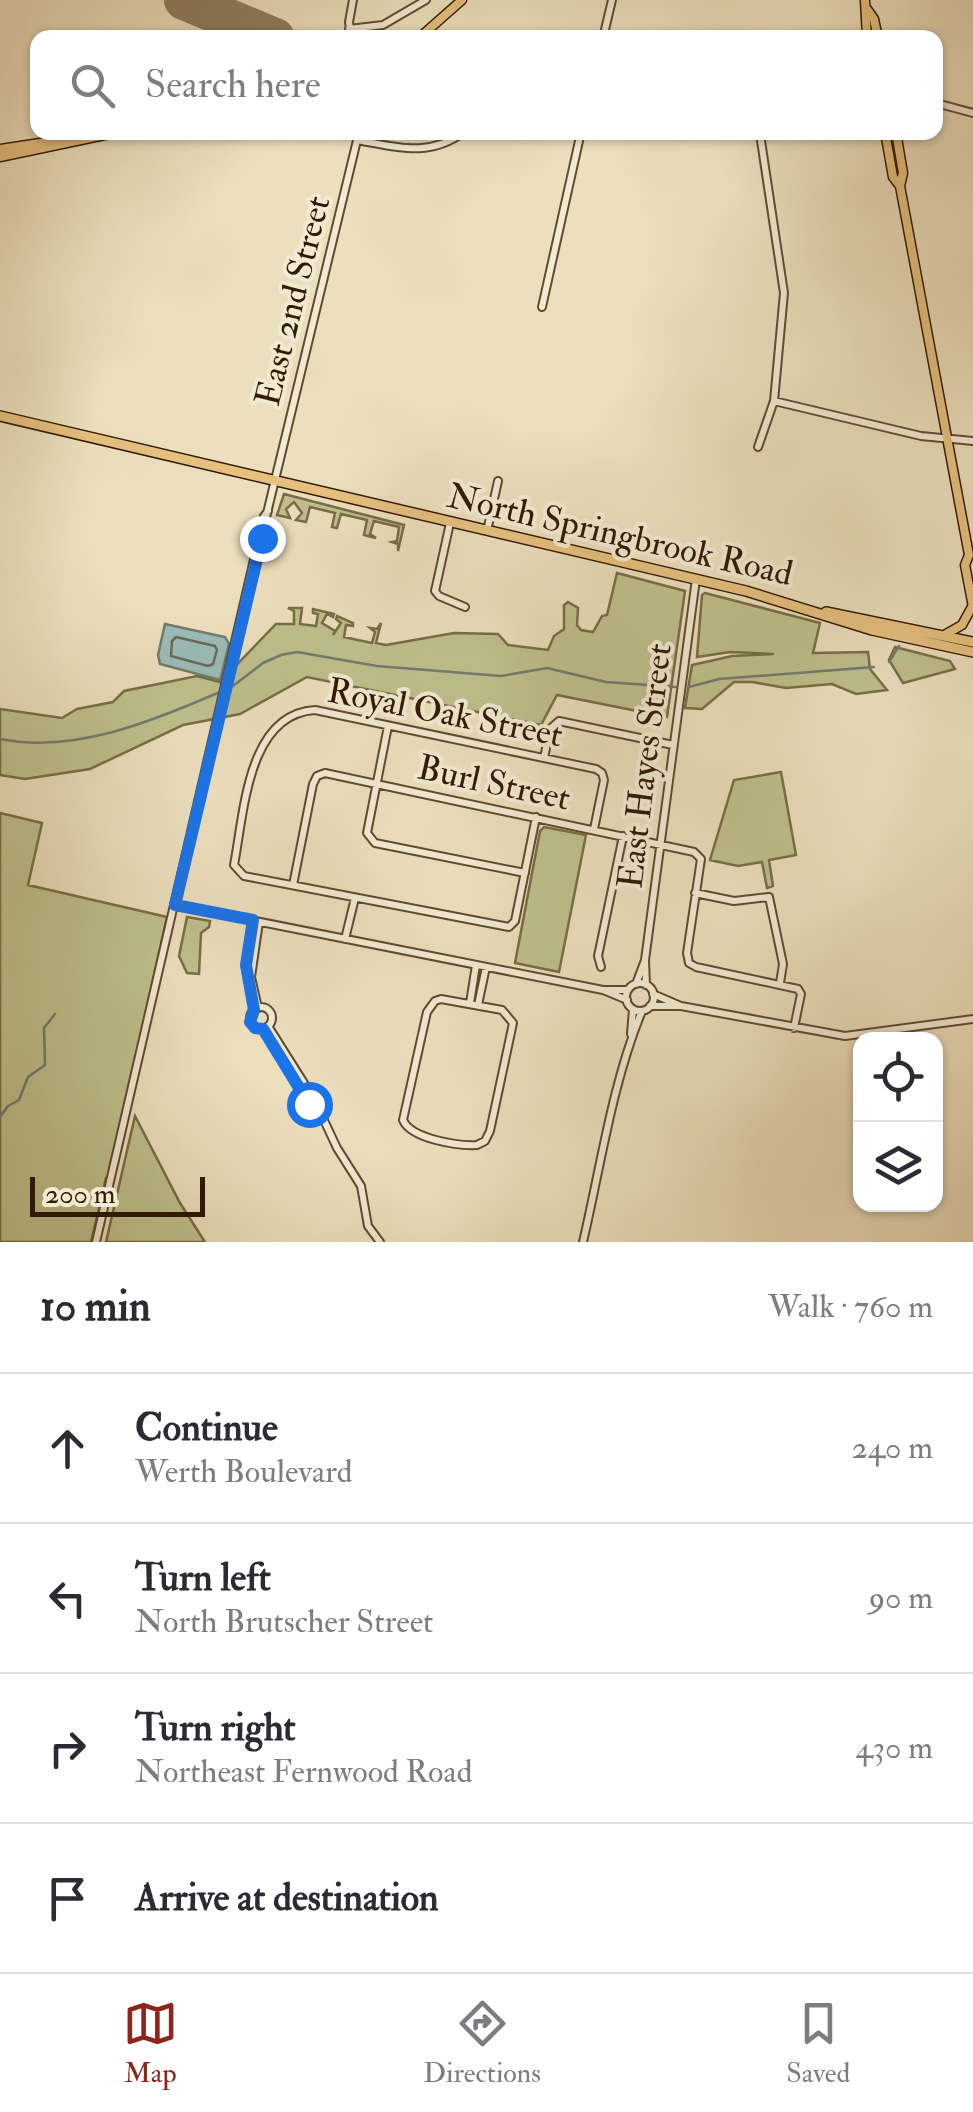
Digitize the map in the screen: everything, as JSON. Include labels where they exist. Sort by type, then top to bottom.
[{"type":"highway","name":"North Springbrook Road","points":[[0,416],[696,579],[837,620],[973,652]]},
{"type":"highway","name":"North Springbrook Road","points":[[818,612],[860,617],[973,642]]},
{"type":"highway","points":[[837,620],[842,617],[859,621],[860,617]]},
{"type":"main road","points":[[427,30],[462,0]]},
{"type":"main road","points":[[866,4],[866,30]]},
{"type":"main road","points":[[866,4],[876,30]]},
{"type":"main road","points":[[0,153],[73,140]]},
{"type":"main road","points":[[887,140],[900,186],[971,558],[965,565],[973,606],[962,625],[946,634]]},
{"type":"main road","points":[[898,140],[904,173],[900,186]]},
{"type":"street","points":[[350,30],[353,0]]},
{"type":"street","points":[[362,30],[383,25],[426,0]]},
{"type":"street","points":[[605,30],[612,0]]},
{"type":"street","points":[[943,105],[973,113]]},
{"type":"street","name":"East 2nd Street","points":[[96,1242],[357,140]]},
{"type":"street","points":[[375,140],[418,150],[451,140]]},
{"type":"street","points":[[542,307],[579,140]]},
{"type":"street","points":[[758,446],[774,401],[784,278],[761,140]]},
{"type":"street","points":[[774,401],[922,436],[973,441]]},
{"type":"street","points":[[487,531],[498,481]]},
{"type":"street","points":[[450,522],[435,591],[464,607]]},
{"type":"street","name":"East Hayes Street","points":[[646,985],[645,960],[696,579]]},
{"type":"street","name":"Royal Oak Street","points":[[293,885],[244,876],[234,865],[256,756],[281,724],[294,714],[315,710],[602,773],[594,829]]},
{"type":"street","points":[[544,758],[550,729],[559,722],[673,745]]},
{"type":"street","points":[[388,726],[366,833],[369,839],[524,873]]},
{"type":"street","name":"Burl Street","points":[[293,885],[317,776],[325,772],[594,829],[700,856],[695,893]]},
{"type":"street","points":[[293,885],[509,927],[515,921],[536,818]]},
{"type":"street","points":[[601,967],[598,956],[623,836]]},
{"type":"street","points":[[780,984],[783,964],[769,898],[734,902],[695,893],[687,958],[696,967],[798,989],[794,1028]]},
{"type":"street","points":[[346,939],[354,898]]},
{"type":"street","points":[[175,905],[603,990],[646,985],[654,994],[680,1006]]},
{"type":"street","points":[[256,921],[246,965],[256,1008],[250,1022],[255,1028],[266,1028]]},
{"type":"street","name":"East Hayes Street","points":[[636,984],[645,960]]},
{"type":"street","points":[[474,1004],[476,965]]},
{"type":"street","points":[[474,1004],[486,967]]},
{"type":"street","points":[[583,1242],[631,1034],[632,1009],[626,1000],[603,990]]},
{"type":"street","points":[[626,1000],[628,990]]},
{"type":"street","points":[[650,1006],[654,994]]},
{"type":"street","points":[[441,999],[474,1004],[502,1010],[510,1016],[513,1032],[489,1136],[470,1146],[414,1133],[403,1120],[430,1006],[441,999]]},
{"type":"street","points":[[631,1034],[642,1011],[650,1006],[680,1006],[852,1036],[973,1018]]},
{"type":"street","points":[[256,1008],[270,1012],[272,1018],[266,1028]]},
{"type":"street","points":[[632,1009],[642,1011]]},
{"type":"street","points":[[266,1028],[361,1186],[368,1226],[380,1242]]},
{"type":"green space","points":[[284,494],[404,525],[398,551],[398,544],[392,542],[397,541],[399,527],[374,521],[370,534],[376,538],[364,535],[367,520],[341,514],[337,528],[332,527],[335,513],[310,507],[306,522],[296,520],[302,513],[294,502],[286,509],[290,518],[277,515]]},
{"type":"green space","points":[[617,573],[685,591],[667,717],[557,695],[541,725],[307,677],[240,714],[183,725],[90,769],[25,779],[0,775],[0,709],[62,718],[77,709],[113,702],[124,691],[197,676],[220,682],[276,624],[294,624],[294,611],[288,608],[302,608],[300,624],[316,626],[318,614],[313,609],[334,614],[327,614],[322,623],[335,631],[333,635],[341,623],[337,616],[353,623],[346,625],[344,637],[372,643],[375,632],[370,628],[377,629],[381,623],[376,643],[386,645],[454,633],[498,634],[508,645],[548,650],[554,636],[564,629],[564,605],[568,602],[578,608],[577,625],[581,630],[593,632],[602,616],[607,615]]},
{"type":"green space","points":[[705,593],[820,623],[813,653],[868,652],[870,669],[887,690],[856,694],[832,684],[786,688],[734,682],[702,709],[685,708],[692,665],[732,656],[774,654],[730,652],[697,657]]},
{"type":"green space","points":[[895,647],[950,661],[955,669],[903,683],[889,660]]},
{"type":"green space","points":[[781,772],[796,855],[769,860],[773,886],[767,888],[762,862],[738,866],[710,860],[734,780]]},
{"type":"green space","points":[[0,813],[42,823],[28,885],[167,917],[91,1242],[0,1242]]},
{"type":"green space","points":[[544,827],[586,835],[559,972],[515,963],[540,831]]},
{"type":"green space","points":[[187,917],[210,921],[201,933],[199,974],[187,973],[179,956]]},
{"type":"green space","points":[[135,1116],[180,1203],[205,1242],[106,1242]]},
{"type":"water","points":[[165,624],[225,637],[229,644],[220,680],[160,664],[158,655]]},
{"type":"waterway","points":[[889,662],[899,646]]},
{"type":"waterway","points":[[233,686],[263,663],[297,652],[377,666],[501,676],[547,668],[606,682],[676,687]]},
{"type":"waterway","points":[[689,687],[719,679],[874,667]]},
{"type":"waterway","points":[[0,739],[56,742],[113,732],[220,692]]},
{"type":"waterway","points":[[0,1117],[19,1100],[28,1077],[45,1065],[44,1028],[55,1014]]},
{"type":"taxiway","points":[[200,6],[202,0]]},
{"type":"runway","points":[[184,0],[256,30]]},
{"type":"route","points":[[262,538],[175,905],[253,920],[246,965],[254,1010],[250,1022],[263,1029],[309,1104]]}]
